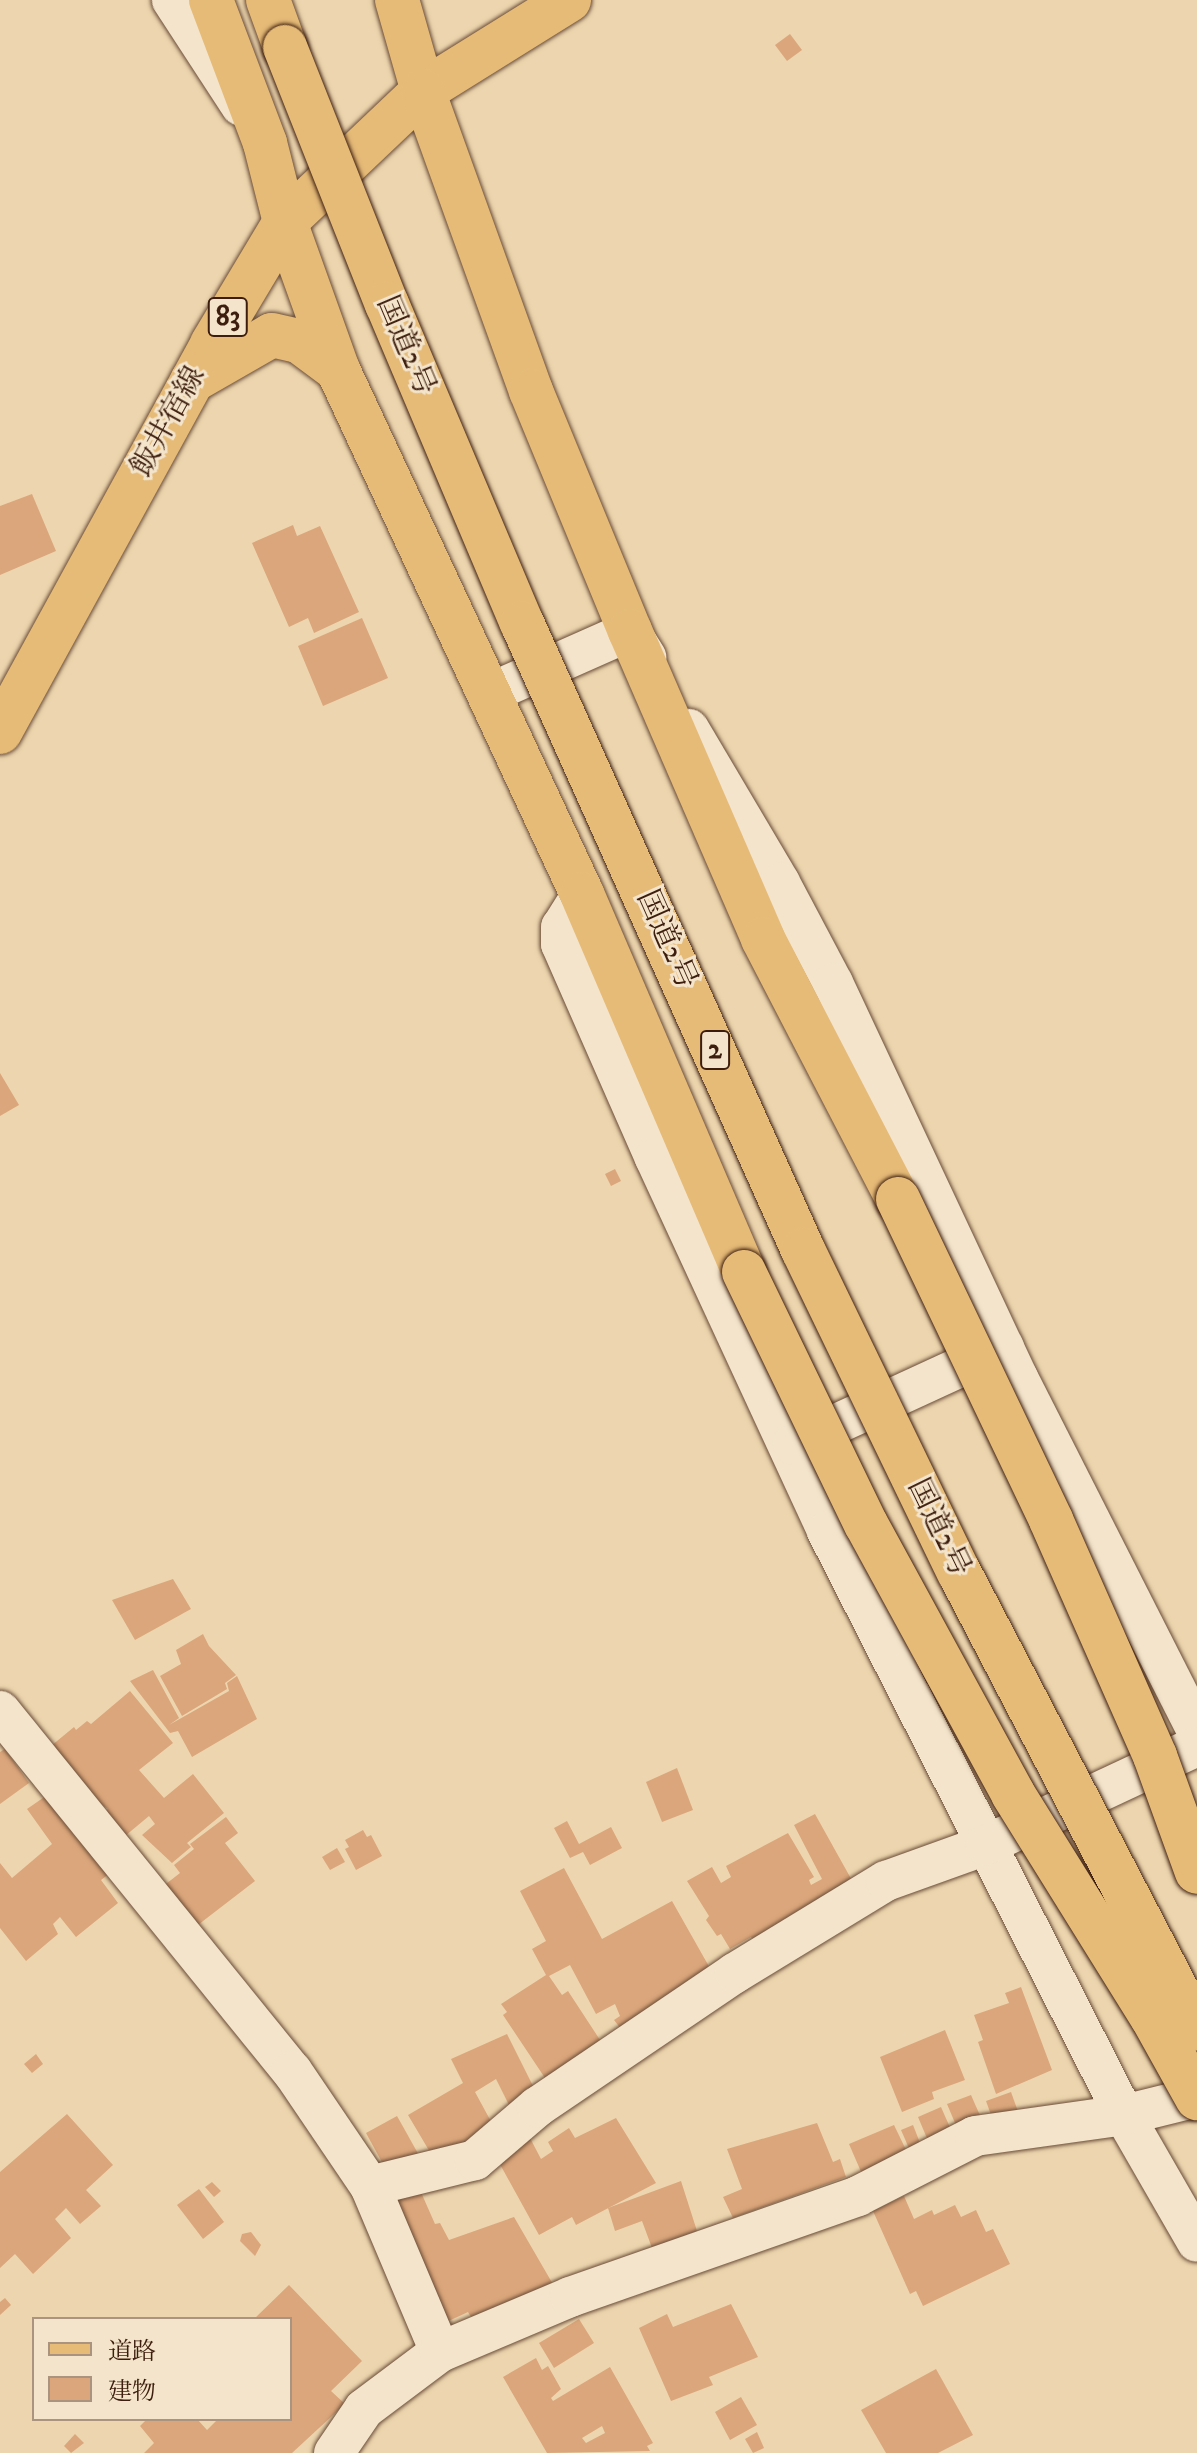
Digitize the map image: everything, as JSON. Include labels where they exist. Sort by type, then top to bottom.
[{"type":"main road","points":[[211,0],[265,143],[285,222],[338,370],[582,894],[744,1272],[866,1524],[1006,1781],[1152,2017],[1197,2097]]},
{"type":"main road","name":"国道2号","points":[[268,0],[387,304],[522,623],[803,1250],[959,1572],[1197,2029]]},
{"type":"main road","points":[[397,0],[423,91],[531,391],[630,631],[763,939],[898,1199],[1063,1548],[1155,1756],[1197,1872]]},
{"type":"main road","name":"飯井宿線","points":[[0,732],[192,381],[285,222],[423,91],[569,0]]},
{"type":"main road","points":[[192,381],[272,335],[299,341],[338,370]]},
{"type":"street","points":[[172,0],[265,143]]},
{"type":"street","points":[[490,693],[630,631],[794,908],[1004,1347],[1197,1731]]},
{"type":"street","points":[[582,894],[561,927],[561,944],[788,1446],[1124,2115],[1197,2242]]},
{"type":"street","points":[[788,1446],[1004,1347]]},
{"type":"street","points":[[0,1711],[292,2071],[370,2186],[440,2352]]},
{"type":"street","points":[[370,2186],[475,2160],[537,2107],[735,1973],[886,1881],[986,1845],[1197,1746]]},
{"type":"street","points":[[334,2453],[364,2409],[440,2352],[570,2297],[858,2196],[975,2136],[1124,2115],[1197,2097]]},
{"type":"building","points":[[790,34],[802,50],[787,61],[775,45]]},
{"type":"building","points":[[32,494],[56,551],[0,575],[0,506]]},
{"type":"building","points":[[293,525],[297,536],[320,526],[359,612],[314,633],[308,618],[289,627],[252,543]]},
{"type":"building","points":[[362,618],[388,678],[323,706],[298,646]]},
{"type":"building","points":[[0,1073],[19,1105],[0,1116]]},
{"type":"building","points":[[615,1169],[621,1181],[611,1186],[605,1174]]},
{"type":"building","points":[[173,1579],[191,1609],[135,1640],[112,1600]]},
{"type":"building","points":[[203,1634],[209,1646],[236,1675],[225,1683],[227,1689],[182,1716],[160,1676],[181,1664],[176,1650]]},
{"type":"building","points":[[153,1670],[179,1718],[169,1725],[229,1691],[227,1683],[237,1676],[257,1719],[192,1757],[178,1731],[170,1733],[130,1681]]},
{"type":"building","points":[[130,1691],[173,1743],[139,1770],[164,1798],[193,1774],[224,1813],[187,1843],[191,1847],[172,1863],[142,1835],[155,1824],[149,1816],[125,1836],[104,1812],[108,1809],[99,1803],[51,1746],[74,1727],[76,1730],[87,1721],[91,1724]]},
{"type":"building","points":[[5,1749],[29,1783],[0,1804],[0,1752]]},
{"type":"building","points":[[677,1768],[693,1810],[662,1822],[646,1782]]},
{"type":"building","points":[[53,1791],[114,1870],[101,1880],[118,1903],[76,1937],[60,1917],[53,1924],[58,1934],[26,1961],[0,1928],[0,1863],[12,1878],[52,1844],[27,1809]]},
{"type":"building","points":[[815,1814],[854,1884],[754,1941],[751,1937],[730,1949],[721,1934],[717,1936],[706,1920],[709,1916],[687,1881],[712,1867],[721,1883],[731,1877],[726,1866],[788,1833],[814,1877],[809,1880],[811,1885],[822,1879],[794,1825]]},
{"type":"building","points":[[226,1817],[238,1833],[225,1843],[255,1881],[194,1928],[162,1887],[180,1873],[174,1865],[194,1849],[190,1844]]},
{"type":"building","points":[[567,1821],[579,1844],[611,1827],[622,1848],[590,1865],[583,1852],[570,1858],[554,1828]]},
{"type":"building","points":[[363,1830],[367,1837],[371,1835],[382,1856],[356,1870],[345,1849],[349,1847],[345,1840]]},
{"type":"building","points":[[337,1848],[345,1862],[330,1870],[322,1857]]},
{"type":"building","points":[[564,1868],[602,1939],[672,1901],[711,1970],[621,2029],[614,2020],[620,2016],[615,2004],[596,2014],[570,1965],[549,1976],[562,1995],[568,1991],[602,2043],[547,2081],[503,2015],[507,2012],[501,2004],[546,1975],[532,1949],[546,1941],[520,1891]]},
{"type":"building","points":[[1021,1987],[1052,2070],[996,2094],[978,2042],[983,2040],[974,2015],[1009,2003],[1005,1993]]},
{"type":"building","points":[[945,2030],[965,2080],[932,2092],[934,2099],[902,2112],[880,2057]]},
{"type":"building","points":[[507,2034],[538,2096],[511,2109],[496,2079],[475,2092],[494,2127],[437,2164],[408,2115],[463,2083],[451,2059]]},
{"type":"building","points":[[36,2054],[43,2064],[32,2073],[24,2064]]},
{"type":"building","points":[[1011,2092],[1021,2120],[996,2129],[986,2101]]},
{"type":"building","points":[[971,2095],[982,2120],[958,2130],[947,2104]]},
{"type":"building","points":[[941,2107],[952,2132],[929,2143],[918,2117]]},
{"type":"building","points":[[67,2114],[113,2165],[86,2190],[101,2206],[80,2224],[66,2208],[55,2219],[71,2238],[33,2274],[15,2254],[0,2268],[0,2172]]},
{"type":"building","points":[[397,2116],[420,2157],[389,2175],[366,2133]]},
{"type":"building","points":[[616,2118],[656,2183],[576,2225],[572,2217],[539,2235],[496,2157],[530,2138],[541,2159],[553,2151],[548,2142],[569,2128],[575,2138]]},
{"type":"building","points":[[817,2123],[833,2162],[840,2159],[846,2177],[733,2218],[723,2197],[742,2189],[727,2149]]},
{"type":"building","points":[[894,2125],[908,2154],[862,2174],[849,2144]]},
{"type":"building","points":[[913,2125],[922,2148],[911,2153],[901,2130]]},
{"type":"building","points":[[681,2181],[697,2231],[652,2248],[642,2221],[615,2231],[608,2208]]},
{"type":"building","points":[[212,2182],[221,2191],[214,2197],[205,2187]]},
{"type":"building","points":[[199,2189],[224,2222],[203,2239],[177,2205]]},
{"type":"building","points":[[420,2190],[435,2224],[440,2223],[449,2240],[514,2217],[554,2286],[471,2317],[468,2312],[442,2324],[387,2205]]},
{"type":"building","points":[[904,2196],[914,2219],[932,2210],[934,2215],[955,2205],[961,2217],[976,2210],[986,2232],[993,2229],[1010,2264],[923,2306],[916,2291],[910,2294],[873,2211]]},
{"type":"building","points":[[251,2232],[261,2245],[255,2256],[240,2241],[242,2234]]},
{"type":"building","points":[[289,2285],[362,2361],[331,2391],[345,2404],[292,2453],[144,2453],[154,2443],[140,2426],[145,2421],[199,2421],[207,2430],[216,2421],[292,2421],[292,2317],[256,2317]]},
{"type":"building","points":[[5,2298],[11,2305],[0,2315],[0,2302]]},
{"type":"building","points":[[731,2304],[758,2357],[709,2377],[713,2385],[671,2401],[639,2328],[667,2314],[673,2327]]},
{"type":"building","points":[[579,2319],[594,2343],[554,2368],[539,2343]]},
{"type":"building","points":[[536,2358],[542,2370],[548,2366],[561,2389],[551,2398],[553,2401],[610,2367],[653,2443],[647,2446],[650,2451],[547,2453],[503,2377]],"holes":[[[602,2426],[605,2433],[586,2443],[582,2438]]]},
{"type":"building","points":[[936,2369],[973,2435],[938,2453],[886,2453],[861,2410]]},
{"type":"building","points":[[741,2397],[757,2425],[730,2440],[715,2412]]},
{"type":"building","points":[[757,2432],[764,2448],[753,2453],[745,2439]]},
{"type":"building","points":[[75,2434],[84,2443],[71,2453],[64,2446]]}]
